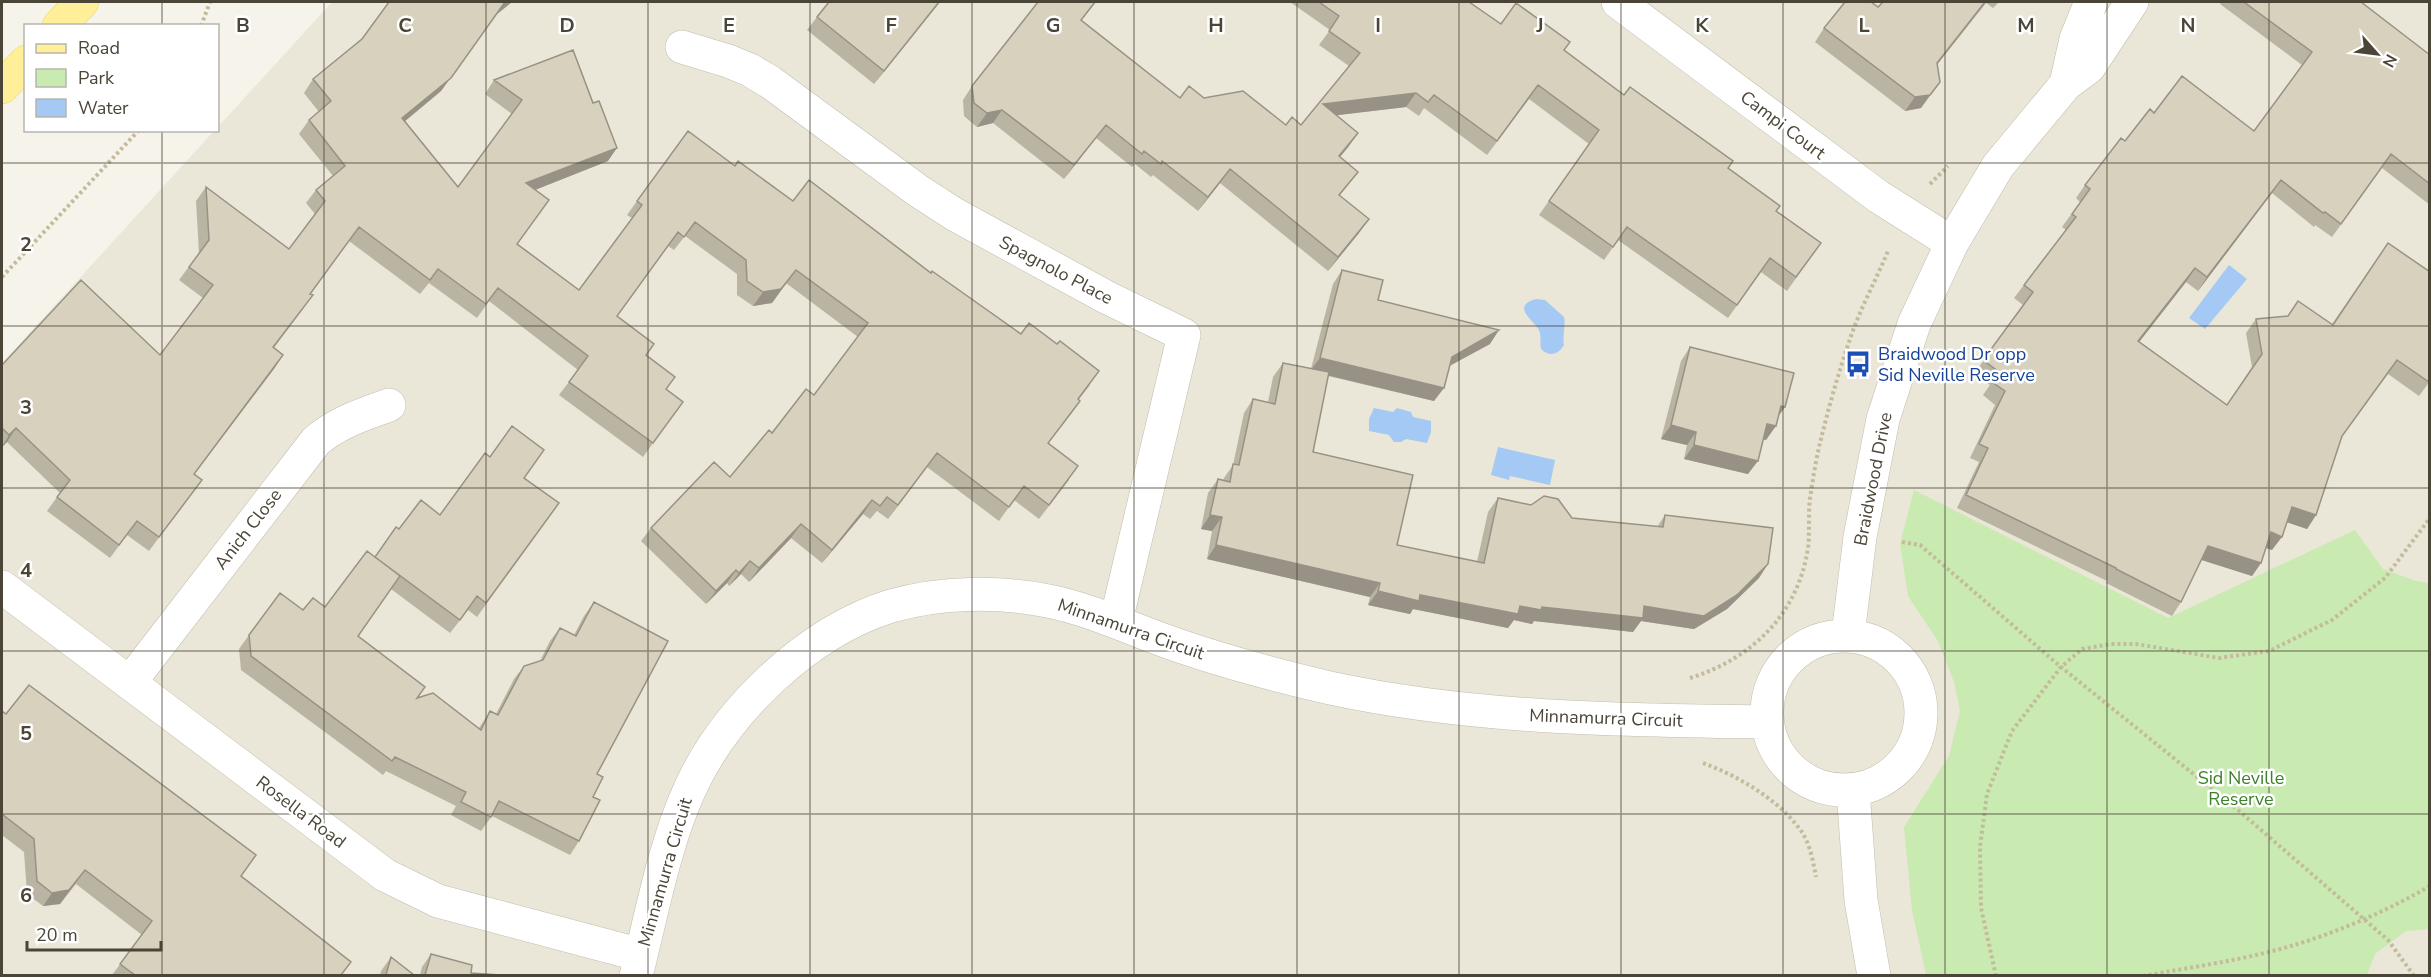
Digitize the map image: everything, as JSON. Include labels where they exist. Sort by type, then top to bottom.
[{"type":"main road","points":[[61,24],[82,2]]},
{"type":"main road","points":[[2,87],[24,64]]},
{"type":"street","name":"Campi Court","points":[[1618,2],[1879,197],[1952,243]]},
{"type":"street","name":"Braidwood Drive","points":[[2066,84],[2076,39],[2091,2]]},
{"type":"street","name":"Braidwood Drive","points":[[1848,635],[1860,537],[1883,419],[1914,324],[1952,243],[1998,166],[2066,84],[2089,67],[2132,2]]},
{"type":"street","name":"Spagnolo Place","points":[[682,47],[750,70],[770,82],[916,190],[954,214],[1106,297],[1184,335],[1116,621]]},
{"type":"street","name":"Anich Close","points":[[130,682],[316,441],[330,429],[349,419],[389,405]]},
{"type":"street","name":"Rosella Road","points":[[2,587],[385,875],[438,901],[638,965]]},
{"type":"street","name":"Minnamurra Circuit","points":[[638,965],[676,822],[701,766],[727,726],[743,706],[778,672],[819,643],[863,618],[890,607],[952,596],[1026,597],[1078,609],[1203,654],[1279,676],[1376,697],[1546,717],[1767,722]]},
{"type":"street","points":[[1848,635],[1874,641],[1897,656],[1913,678],[1921,704],[1919,732],[1908,757],[1889,776],[1864,788],[1853,790],[1816,786],[1798,775],[1783,760],[1772,742],[1767,722],[1769,695],[1779,670],[1798,651],[1821,639],[1848,635]]},
{"type":"street","points":[[1853,790],[1854,833],[1861,900],[1874,975]]},
{"type":"path","points":[[202,24],[210,2]]},
{"type":"path","points":[[2,277],[137,132]]},
{"type":"path","points":[[1686,680],[1714,671],[1761,640],[1783,613],[1794,593],[1804,568],[1808,547],[1810,499],[1821,441],[1850,338],[1891,246]]},
{"type":"path","points":[[1996,975],[1981,908],[1980,847],[1987,794],[2012,731],[2061,667],[2082,649],[2111,644],[2136,644],[2219,658],[2269,651],[2332,620],[2385,578],[2430,518]]},
{"type":"path","points":[[1902,542],[1920,545],[2061,667],[2238,810],[2388,940],[2414,975]]},
{"type":"path","points":[[1695,761],[1731,774],[1757,790],[1801,830],[1813,857],[1818,887]]},
{"type":"path","points":[[2143,975],[2223,962],[2291,946],[2363,919],[2430,886]]},
{"type":"shaded area","points":[[332,2],[2429,2],[2429,975],[2,975],[2,363],[213,132],[219,132],[219,126]]},
{"type":"green space","name":"Sid Neville Reserve","points":[[1914,490],[2168,618],[2355,530],[2383,569],[2416,581],[2429,583],[2429,929],[2406,931],[2375,954],[2367,975],[1926,975],[1912,910],[1904,827],[1949,756],[1960,711],[1954,682],[1938,641],[1908,596],[1900,544]]},
{"type":"water","points":[[2229,265],[2247,279],[2205,329],[2189,318]]},
{"type":"water","points":[[1536,299],[1545,300],[1564,317],[1564,345],[1556,353],[1550,354],[1541,349],[1540,333],[1524,310],[1528,302]]},
{"type":"water","points":[[1374,408],[1393,412],[1397,408],[1411,412],[1413,417],[1431,421],[1431,432],[1427,443],[1406,439],[1394,442],[1389,435],[1369,431],[1369,419]]},
{"type":"water","points":[[1498,447],[1555,460],[1550,485],[1510,476],[1509,480],[1491,475]]},
{"type":"building","points":[[389,2],[505,2],[451,78],[402,118],[458,187],[522,100],[494,80],[573,50],[593,103],[599,101],[617,148],[526,183],[549,200],[517,244],[579,290],[642,205],[637,201],[688,131],[735,166],[738,161],[793,201],[809,180],[931,273],[932,271],[1021,334],[1029,323],[1057,344],[1060,341],[1099,371],[1078,399],[1080,401],[1048,443],[1078,466],[1049,505],[1024,486],[1009,507],[937,453],[898,505],[887,497],[880,506],[872,500],[832,550],[801,524],[759,568],[750,561],[739,573],[736,570],[716,591],[651,528],[714,462],[730,477],[769,430],[772,433],[806,389],[814,395],[868,323],[796,270],[781,289],[763,292],[747,281],[746,260],[695,222],[684,237],[678,232],[617,316],[654,344],[646,355],[675,377],[666,389],[683,402],[653,443],[569,382],[588,356],[498,288],[486,304],[438,269],[430,280],[359,227],[310,294],[313,295],[273,347],[283,355],[194,474],[202,480],[159,537],[137,521],[119,545],[57,497],[70,480],[16,428],[9,435],[2,428],[2,365],[81,280],[160,355],[213,285],[189,267],[209,240],[206,187],[289,249],[325,201],[316,190],[345,166],[309,120],[331,101],[313,79],[362,39]]},
{"type":"building","points":[[829,2],[939,2],[884,71],[817,17]]},
{"type":"building","points":[[1038,2],[1095,2],[1081,20],[1180,98],[1189,86],[1204,98],[1243,91],[1286,125],[1292,117],[1301,125],[1360,53],[1329,31],[1339,16],[1319,2],[1469,2],[1501,24],[1516,3],[1570,42],[1564,50],[1624,95],[1630,87],[1733,161],[1728,168],[1780,206],[1776,211],[1821,243],[1796,277],[1770,258],[1737,305],[1627,227],[1613,247],[1549,201],[1599,130],[1538,85],[1497,141],[1434,95],[1428,102],[1416,93],[1323,104],[1358,133],[1339,156],[1358,172],[1339,195],[1369,219],[1338,257],[1230,169],[1208,197],[1162,161],[1161,164],[1144,151],[1142,154],[1106,125],[1074,165],[1002,110],[987,113],[974,103],[972,86]]},
{"type":"building","points":[[1845,2],[1871,2],[1878,7],[1883,2],[1985,2],[1937,63],[1940,82],[1930,95],[1915,97],[1824,28]]},
{"type":"building","points":[[2244,2],[2361,2],[2430,55],[2430,184],[2391,154],[2341,224],[2281,180],[2207,277],[2195,268],[2138,341],[2227,405],[2262,354],[2256,319],[2288,316],[2298,301],[2333,325],[2388,243],[2430,272],[2430,381],[2397,360],[2342,436],[2316,515],[2292,507],[2282,537],[2271,532],[2261,563],[2208,546],[2181,602],[1966,495],[1988,448],[1979,444],[2005,391],[1992,382],[1999,372],[1983,360],[2033,292],[2024,285],[2076,217],[2072,214],[2090,189],[2085,185],[2121,138],[2125,141],[2150,109],[2154,113],[2182,76],[2254,131],[2312,52]]},
{"type":"building","points":[[1342,270],[1383,280],[1378,300],[1499,330],[1452,357],[1444,388],[1320,358]]},
{"type":"building","points":[[1690,347],[1794,373],[1785,407],[1781,406],[1776,426],[1767,424],[1758,461],[1694,445],[1696,432],[1671,425]]},
{"type":"building","points":[[1283,363],[1329,372],[1313,452],[1413,475],[1397,545],[1484,563],[1498,498],[1531,505],[1544,496],[1558,499],[1572,518],[1663,527],[1665,515],[1773,528],[1768,564],[1737,595],[1704,616],[1644,606],[1643,618],[1542,607],[1541,610],[1520,606],[1518,614],[1420,595],[1419,601],[1378,591],[1380,583],[1216,545],[1222,517],[1210,515],[1218,479],[1230,482],[1233,464],[1239,465],[1253,399],[1275,404]]},
{"type":"building","points":[[512,426],[544,450],[524,478],[559,503],[486,603],[477,596],[460,620],[375,557],[396,527],[399,529],[421,500],[440,515],[485,453],[490,457]]},
{"type":"building","points":[[367,551],[400,576],[358,636],[425,687],[417,698],[433,693],[481,730],[490,711],[498,715],[524,666],[543,660],[560,628],[576,636],[594,602],[668,641],[597,774],[603,777],[593,797],[600,800],[579,841],[499,801],[491,817],[461,802],[466,792],[395,757],[392,761],[251,656],[249,635],[280,593],[303,610],[313,598],[325,607]]},
{"type":"building","points":[[29,685],[256,855],[241,876],[351,962],[341,975],[135,975],[120,964],[152,921],[85,870],[69,890],[52,893],[37,881],[34,839],[2,814],[2,711],[6,714]]},
{"type":"building","points":[[431,954],[472,965],[471,973],[500,975],[425,975]]},
{"type":"building","points":[[391,957],[414,975],[386,975]]},
{"type":"place","name":"Braidwood Dr opp Sid Neville Reserve","points":[[1858,364]]}]
